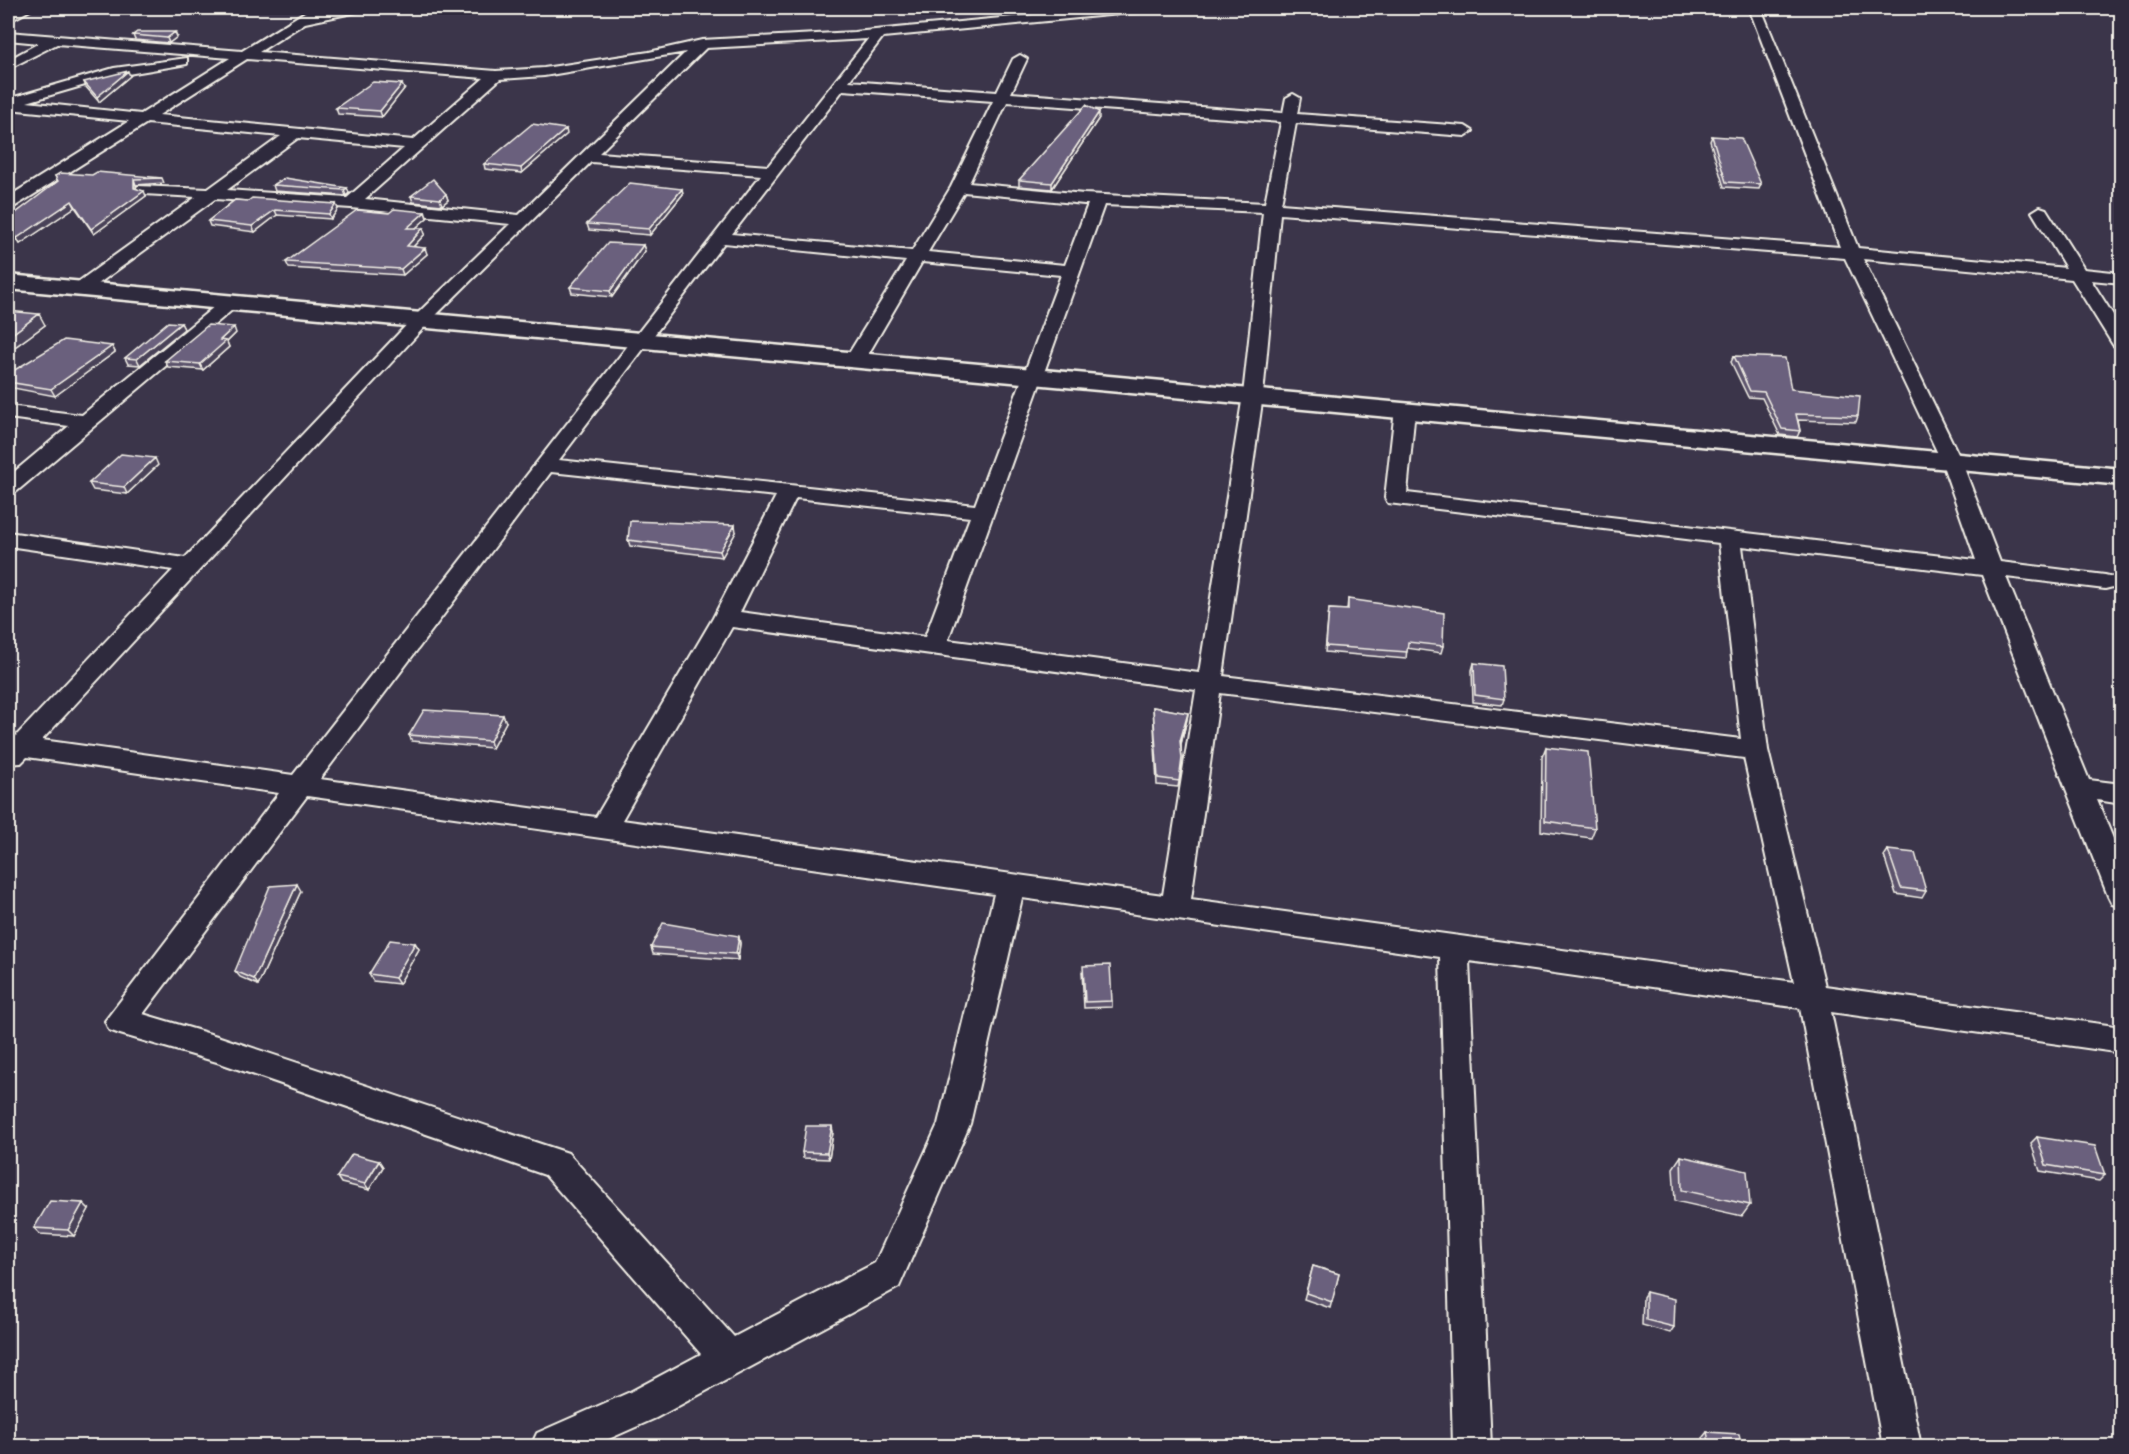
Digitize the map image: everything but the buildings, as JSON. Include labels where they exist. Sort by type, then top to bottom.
[{"type":"main road","points":[[8,282],[423,318],[2121,477]]},
{"type":"street","points":[[8,18],[28,8]]},
{"type":"street","points":[[8,204],[239,56],[319,8]]},
{"type":"street","points":[[8,104],[114,72],[170,64],[212,54],[297,21],[357,8]]},
{"type":"street","points":[[8,36],[496,75],[544,72],[649,56],[702,44],[879,34],[1140,8]]},
{"type":"street","points":[[1755,8],[1851,253],[1951,460],[1991,569],[2121,896]]},
{"type":"street","points":[[729,1359],[556,1164],[217,1049],[120,1021],[544,465],[879,34]]},
{"type":"street","points":[[8,65],[54,40]]},
{"type":"street","points":[[12,751],[191,566],[423,318],[702,44]]},
{"type":"street","points":[[856,358],[959,187],[1020,59]]},
{"type":"street","points":[[351,203],[496,75]]},
{"type":"street","points":[[839,85],[1002,98],[1291,108],[1466,131]]},
{"type":"street","points":[[8,104],[417,145]]},
{"type":"street","points":[[1174,909],[1253,395],[1272,208],[1291,108]]},
{"type":"street","points":[[81,288],[294,134]]},
{"type":"street","points":[[587,157],[771,171]]},
{"type":"street","points":[[959,187],[1098,199],[1272,208],[1851,253],[2121,278]]},
{"type":"street","points":[[144,189],[351,203],[523,220]]},
{"type":"street","points":[[934,645],[1098,199]]},
{"type":"street","points":[[2040,212],[2121,345]]},
{"type":"street","points":[[720,238],[1071,271]]},
{"type":"street","points":[[8,487],[232,301]]},
{"type":"street","points":[[1405,409],[1395,498],[2105,582]]},
{"type":"street","points":[[8,412],[88,422]]},
{"type":"street","points":[[544,465],[982,512]]},
{"type":"street","points":[[603,829],[725,618],[789,491]]},
{"type":"street","points":[[8,539],[191,566]]},
{"type":"street","points":[[1730,539],[1755,750],[1813,997],[1902,1446]]},
{"type":"street","points":[[725,618],[1209,683],[1755,750]]},
{"type":"street","points":[[12,751],[299,786],[2121,1040]]},
{"type":"street","points":[[2078,788],[2121,794]]},
{"type":"street","points":[[550,1446],[643,1405],[887,1275],[954,1124],[1010,886]]},
{"type":"street","points":[[1454,947],[1472,1446]]}]
